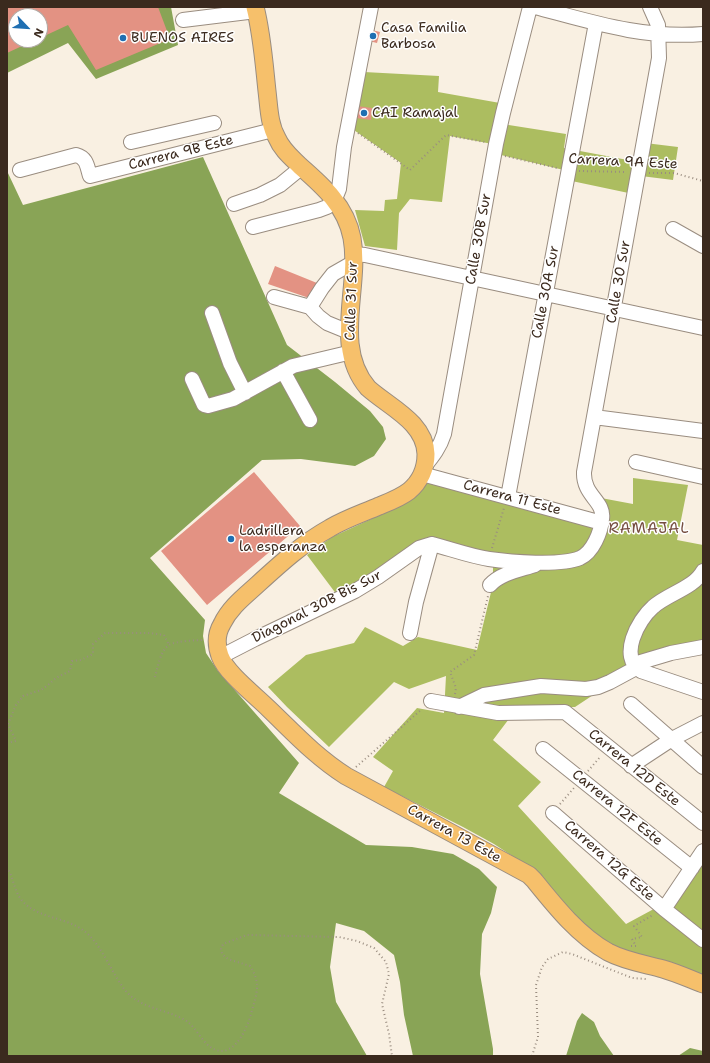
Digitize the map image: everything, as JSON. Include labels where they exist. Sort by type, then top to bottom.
[{"type":"main road","name":"Calle 31 Sur","points":[[256,9],[273,130],[285,151],[335,199],[347,219],[352,238],[354,258],[349,332],[355,364],[362,381],[375,394],[410,421],[420,432],[425,446],[426,460],[423,471]]},
{"type":"main road","points":[[220,657],[217,649],[217,640],[221,624],[233,608],[297,550],[313,538],[342,522],[402,496],[414,486],[423,471]]},
{"type":"main road","name":"Carrera 13 Este","points":[[220,657],[230,672],[312,752],[327,764],[346,776],[529,875],[574,926],[608,952],[703,984]]},
{"type":"street","points":[[253,227],[319,210],[327,207],[335,199],[341,181],[344,147],[371,7]]},
{"type":"street","name":"Calle 30B Sur","points":[[423,471],[437,450],[444,434],[495,149],[530,7]]},
{"type":"street","points":[[535,7],[625,30],[659,35],[681,36],[703,34]]},
{"type":"street","name":"Calle 30 Sur","points":[[602,523],[601,508],[585,486],[584,479],[659,58],[658,25],[650,7]]},
{"type":"street","points":[[183,20],[256,9]]},
{"type":"street","name":"Calle 30A Sur","points":[[508,497],[596,23]]},
{"type":"street","points":[[131,142],[214,123]]},
{"type":"street","points":[[182,130],[186,152]]},
{"type":"street","name":"Carrera 9B Este","points":[[20,170],[76,155],[81,156],[85,160],[90,176],[273,130]]},
{"type":"street","points":[[234,204],[260,196],[280,186],[302,167]]},
{"type":"street","points":[[673,229],[703,246]]},
{"type":"street","points":[[310,308],[322,288],[333,274],[354,258],[365,255],[703,328]]},
{"type":"street","points":[[274,297],[310,308],[322,320],[349,332]]},
{"type":"street","points":[[212,313],[230,363],[245,393]]},
{"type":"street","points":[[192,379],[204,405],[208,406],[233,399],[293,366],[352,352]]},
{"type":"street","points":[[283,371],[310,420]]},
{"type":"street","points":[[594,417],[703,431]]},
{"type":"street","points":[[636,462],[703,477]]},
{"type":"street","name":"Carrera 11 Este","points":[[423,471],[508,497],[602,523]]},
{"type":"street","points":[[410,633],[416,602],[432,544],[489,559],[543,563],[563,562],[580,558],[588,553],[593,546],[602,523]]},
{"type":"street","name":"Diagonal 30B Bis Sur","points":[[220,657],[355,590],[378,577],[419,548],[432,544]]},
{"type":"street","points":[[490,585],[496,579],[504,575],[543,563]]},
{"type":"street","points":[[703,571],[697,579],[652,608],[634,636],[630,654],[635,666],[646,672],[703,692]]},
{"type":"street","points":[[431,701],[455,706],[484,695],[540,686],[586,689],[598,687],[610,682],[635,666],[671,652],[703,647]]},
{"type":"street","points":[[631,704],[703,767]]},
{"type":"street","name":"Carrera 12D Este","points":[[455,706],[498,713],[565,712],[703,823]]},
{"type":"street","points":[[631,766],[672,740],[703,723]]},
{"type":"street","name":"Carrera 12F Este","points":[[543,749],[692,868]]},
{"type":"street","name":"Carrera 12G Este","points":[[553,813],[660,905]]},
{"type":"street","points":[[703,852],[692,868],[660,905],[703,940]]},
{"type":"path","name":"Carrera 9A Este","points":[[348,126],[410,170],[446,135],[568,171],[674,173],[703,181]]},
{"type":"path","points":[[489,559],[508,497]]},
{"type":"path","points":[[455,706],[456,688],[450,672],[474,655],[490,585]]},
{"type":"path","points":[[7,743],[16,741],[8,724],[16,705],[24,696],[41,690],[48,686],[56,678],[70,671],[72,661],[81,660],[93,654],[93,644],[105,633],[150,633],[164,635],[169,644]]},
{"type":"path","points":[[155,677],[162,653],[169,644],[192,640],[217,640]]},
{"type":"path","points":[[346,776],[431,701]]},
{"type":"path","points":[[7,867],[20,897],[29,907],[41,914],[67,922],[84,931],[95,943],[126,991],[139,1002],[184,1019],[196,1029],[208,1045],[214,1049],[222,1050],[230,1048],[239,1042],[244,1034],[257,989],[257,980],[250,966],[228,959],[222,954],[221,949],[223,944],[247,935],[339,936],[374,948],[386,962],[389,974],[382,1004],[389,1034],[392,1056]]},
{"type":"path","points":[[633,952],[628,947],[636,946],[632,939],[642,937],[634,926],[656,913],[660,905]]},
{"type":"path","points":[[532,1056],[538,1037],[536,985],[542,967],[548,960],[563,952],[572,954],[632,978],[649,980]]},
{"type":"green space","name":"BUENOS AIRES","points":[[7,7],[171,7],[178,45],[96,79],[68,43],[7,73]]},
{"type":"green space","points":[[364,72],[439,76],[438,92],[500,103],[496,123],[566,134],[564,148],[633,161],[637,142],[678,147],[673,180],[641,176],[638,195],[567,180],[568,171],[501,155],[503,146],[450,136],[442,202],[410,199],[399,213],[397,250],[365,246],[355,210],[384,211],[385,200],[397,199],[401,163],[351,128]]},
{"type":"green space","points":[[203,157],[287,345],[370,411],[383,427],[386,439],[374,456],[355,466],[301,459],[262,460],[150,558],[205,620],[203,636],[206,653],[218,671],[299,763],[279,793],[366,845],[412,847],[453,854],[479,869],[497,887],[491,913],[482,934],[480,974],[493,1056],[413,1056],[404,1015],[400,982],[394,955],[364,931],[336,923],[330,967],[336,1002],[367,1056],[7,1056],[7,171],[23,205]]},
{"type":"green space","points":[[633,478],[688,485],[677,540],[703,545],[703,652],[643,662],[575,707],[518,707],[493,740],[541,782],[518,806],[626,924],[676,897],[703,857],[703,979],[601,944],[526,865],[494,844],[384,787],[393,771],[373,757],[417,708],[444,713],[446,676],[409,689],[394,682],[329,747],[268,687],[306,655],[354,643],[365,627],[403,646],[418,637],[477,650],[493,584],[493,556],[437,542],[337,595],[307,555],[332,537],[406,503],[426,481],[610,528],[609,517],[601,498],[633,504]]},
{"type":"green space","points":[[582,1013],[594,1022],[600,1036],[614,1056],[566,1056],[577,1021]]},
{"type":"green space","points":[[690,1048],[703,1051],[703,1056],[678,1056]]},
{"type":"building","name":"BUENOS AIRES","points":[[7,7],[158,7],[170,39],[96,70],[68,25],[48,34],[48,8],[8,8],[8,48],[18,48],[7,53]]},
{"type":"building","name":"Casa Familia Barbosa","points":[[368,29],[380,32],[377,43],[365,40]]},
{"type":"building","name":"CAI Ramajal","points":[[357,106],[372,108],[371,120],[356,118]]},
{"type":"building","points":[[275,266],[317,283],[309,298],[268,284]]},
{"type":"building","name":"Ladrillera la esperanza","points":[[254,472],[300,526],[207,605],[161,551]]},
{"type":"place","name":"Casa Familia Barbosa","points":[[373,36]]},
{"type":"place","name":"BUENOS AIRES","points":[[123,38]]},
{"type":"place","name":"CAI Ramajal","points":[[364,113]]},
{"type":"place","name":"Ladrillera la esperanza","points":[[231,539]]},
{"type":"district","name":"RAMAJAL","points":[[649,529]]}]
